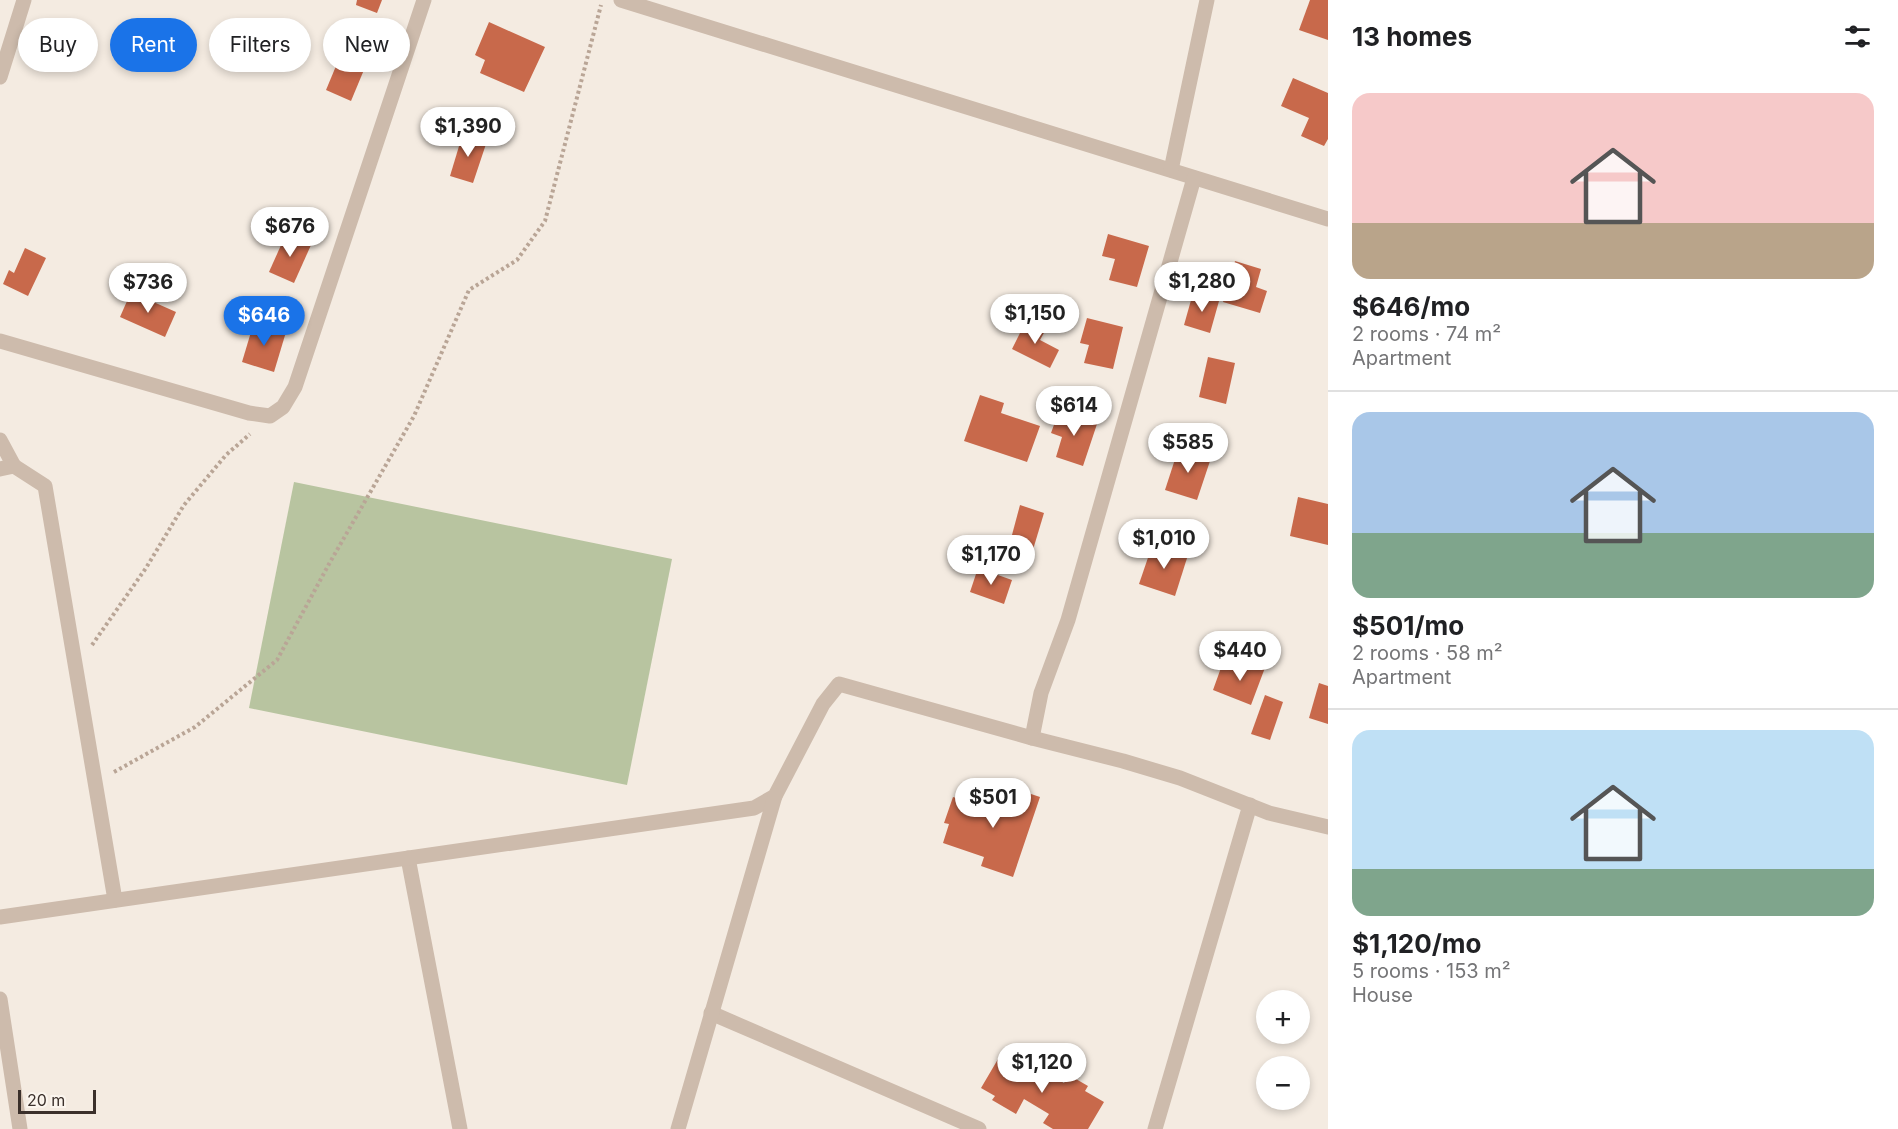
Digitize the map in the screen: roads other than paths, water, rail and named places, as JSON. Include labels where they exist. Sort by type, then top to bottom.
[{"type":"street","points":[[0,77],[24,0]]},
{"type":"street","points":[[0,341],[238,410],[270,416],[283,407],[295,387],[424,0]]},
{"type":"street","points":[[621,0],[1328,219]]},
{"type":"street","points":[[1171,170],[1207,0]]},
{"type":"street","points":[[1032,738],[1041,693],[1068,620],[1194,178]]},
{"type":"street","points":[[0,440],[7,467],[45,486],[115,900]]},
{"type":"street","points":[[678,1129],[776,796],[823,704],[838,684],[1032,738],[1123,760],[1180,778],[1269,813],[1328,827]]},
{"type":"street","points":[[0,917],[754,808],[776,796]]},
{"type":"street","points":[[1155,1129],[1250,805]]},
{"type":"street","points":[[408,858],[460,1129]]},
{"type":"street","points":[[0,999],[20,1129]]},
{"type":"street","points":[[711,1013],[979,1129]]}]
